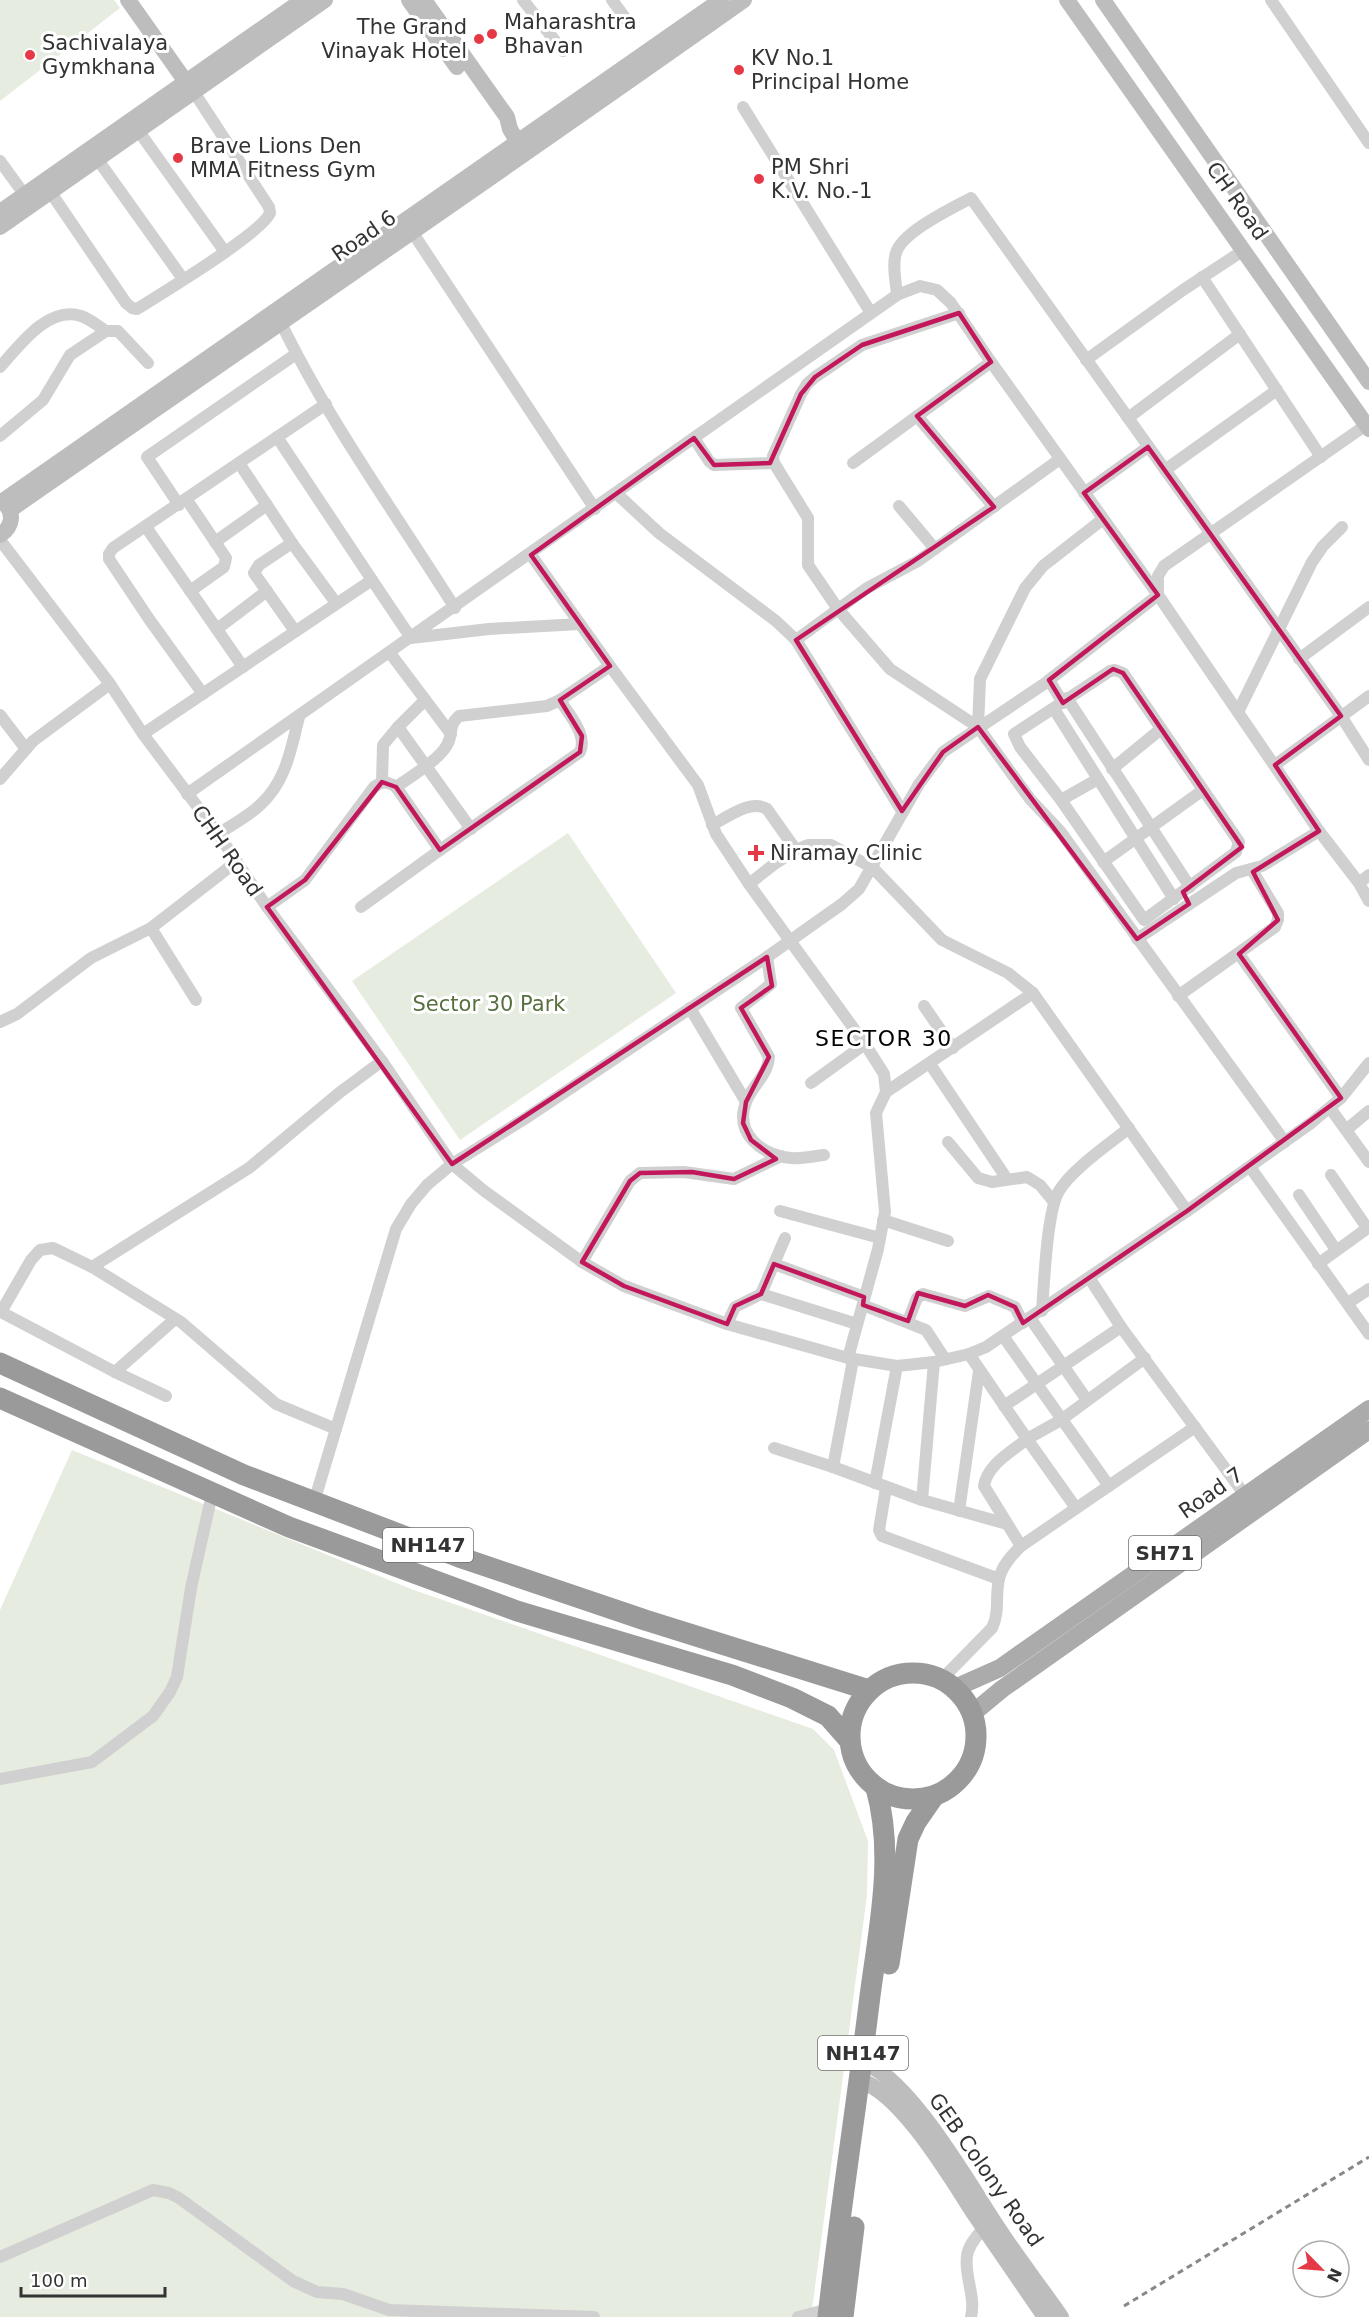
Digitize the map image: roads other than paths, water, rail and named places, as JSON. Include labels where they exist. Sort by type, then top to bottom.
[{"type":"highway","name":"NH147","points":[[0,1363],[244,1475],[459,1557],[645,1620],[869,1690]]},
{"type":"highway","name":"NH147","points":[[0,1398],[289,1527],[518,1611],[732,1675],[792,1698],[828,1716],[850,1741]]},
{"type":"highway","name":"NH147","points":[[905,1673],[922,1673],[949,1683],[966,1699],[973,1713],[977,1731],[976,1747],[970,1765],[959,1780],[934,1796],[907,1800],[891,1796],[876,1788],[860,1771],[850,1741],[853,1717],[858,1704],[869,1690],[891,1676],[905,1673]]},
{"type":"highway","name":"NH147","points":[[867,2073],[885,1882],[883,1811],[876,1788]]},
{"type":"highway","name":"NH147","points":[[833,2314],[867,2073],[908,1839],[916,1822],[934,1796]]},
{"type":"main road","name":"Road 7","points":[[973,1713],[1251,1503],[1369,1409]]},
{"type":"main road","name":"Road 7","points":[[949,1683],[1000,1668],[1251,1503],[1369,1430]]},
{"type":"street","points":[[47,186],[126,303],[137,309],[225,252],[259,227],[270,213],[190,87],[128,0]]},
{"type":"street","points":[[190,87],[303,0]]},
{"type":"street","points":[[0,227],[47,186],[134,125],[325,0]]},
{"type":"street","points":[[523,0],[563,51]]},
{"type":"street","points":[[612,0],[629,24]]},
{"type":"street","name":"Road 6","points":[[4,504],[280,321],[517,142],[721,0]]},
{"type":"street","name":"Road 6","points":[[517,142],[744,0]]},
{"type":"street","name":"CH Road","points":[[1066,0],[1368,426]]},
{"type":"street","name":"CH Road","points":[[1103,0],[1369,382]]},
{"type":"street","points":[[1271,0],[1369,143]]},
{"type":"street","points":[[422,4],[497,121],[517,142]]},
{"type":"street","points":[[743,107],[872,313]]},
{"type":"street","points":[[134,125],[225,252]]},
{"type":"street","points":[[94,154],[183,279]]},
{"type":"street","points":[[0,161],[24,194]]},
{"type":"street","points":[[0,212],[24,194],[47,186]]},
{"type":"street","points":[[897,295],[896,250],[904,238],[971,198],[1341,716],[1369,760]]},
{"type":"street","points":[[408,225],[595,509]]},
{"type":"street","name":"Road 6","points":[[4,504],[408,225]]},
{"type":"street","points":[[1086,360],[1202,277],[1244,250]]},
{"type":"street","points":[[1202,277],[1321,456]]},
{"type":"street","points":[[188,794],[531,555],[897,295],[920,286],[938,290],[951,303],[1158,595],[1318,831],[1364,879],[1369,901]]},
{"type":"street","points":[[958,313],[862,345],[815,377],[801,394],[776,448],[774,463],[808,518],[808,565],[838,609],[890,669],[978,727],[1030,799],[1060,831],[1284,1142]]},
{"type":"street","points":[[0,367],[32,331],[51,319],[70,315],[80,315],[106,331],[118,331],[148,363]]},
{"type":"street","points":[[280,321],[296,354],[326,404],[455,608]]},
{"type":"street","points":[[0,436],[43,400],[70,355],[106,331]]},
{"type":"street","points":[[1128,418],[1240,334]]},
{"type":"street","points":[[190,591],[224,567],[226,558],[147,458],[296,354]]},
{"type":"street","points":[[853,463],[991,362]]},
{"type":"street","points":[[1165,470],[1277,390]]},
{"type":"street","points":[[203,694],[149,619],[109,554],[113,548],[183,503],[326,404]]},
{"type":"street","points":[[917,416],[994,507]]},
{"type":"street","points":[[1158,595],[1158,576],[1164,566],[1321,456],[1368,426]]},
{"type":"street","points":[[278,437],[411,638]]},
{"type":"street","points":[[694,438],[714,465],[774,463]]},
{"type":"street","points":[[1084,493],[1148,447]]},
{"type":"street","points":[[796,640],[867,588],[918,561],[1060,459]]},
{"type":"street","points":[[239,463],[292,543],[336,603]]},
{"type":"street","points":[[617,494],[659,533],[776,621],[796,640],[902,811]]},
{"type":"street","points":[[0,538],[11,523],[4,504]]},
{"type":"street","points":[[215,542],[267,504]]},
{"type":"street","points":[[899,506],[935,549]]},
{"type":"street","points":[[978,727],[980,679],[1025,588],[1043,566],[1103,519]]},
{"type":"street","points":[[146,527],[243,667]]},
{"type":"street","points":[[1238,712],[1312,562],[1323,546],[1342,527]]},
{"type":"street","name":"CHH Road","points":[[0,538],[110,684],[143,734],[218,834],[267,907],[382,1061],[452,1164],[483,1190],[582,1262],[624,1286],[728,1324],[850,1359],[897,1366],[969,1354],[986,1347],[1027,1321],[1250,1167],[1330,1108],[1369,1065]]},
{"type":"street","points":[[292,543],[256,569],[254,573],[295,631]]},
{"type":"street","points":[[531,555],[698,785],[712,825],[722,844],[884,1074],[885,1092],[876,1113],[885,1212],[857,1324],[833,1467]]},
{"type":"street","points":[[143,734],[372,579]]},
{"type":"street","points":[[217,629],[267,591]]},
{"type":"street","points":[[314,1502],[396,1229],[411,1204],[427,1185],[452,1164],[791,942],[860,889],[902,811],[929,768],[943,752],[1049,680],[1158,595]]},
{"type":"street","points":[[1299,659],[1369,607]]},
{"type":"street","points":[[411,638],[489,629],[580,624]]},
{"type":"street","points":[[390,653],[450,734]]},
{"type":"street","points":[[396,788],[442,752],[448,744],[452,722],[459,716],[547,706],[560,700],[610,666]]},
{"type":"street","points":[[1110,671],[1123,673],[1239,842],[1236,852],[1144,920],[1061,800],[1020,747],[1014,734],[1061,704],[1110,671]]},
{"type":"street","points":[[1049,680],[1098,779],[1136,838],[1182,893]]},
{"type":"street","points":[[0,779],[33,741],[110,684]]},
{"type":"street","points":[[1275,765],[1369,696]]},
{"type":"street","points":[[382,782],[383,746],[425,700]]},
{"type":"street","points":[[361,907],[580,753],[584,745],[582,736],[560,700]]},
{"type":"street","points":[[1061,704],[1112,769],[1151,827],[1189,904]]},
{"type":"street","points":[[0,715],[26,749]]},
{"type":"street","points":[[218,834],[259,807],[273,792],[288,764],[299,717]]},
{"type":"street","points":[[398,727],[471,829]]},
{"type":"street","points":[[1112,769],[1161,729]]},
{"type":"street","points":[[1061,800],[1098,779]]},
{"type":"street","points":[[267,907],[305,880],[374,787],[382,782],[389,783],[396,788],[440,850]]},
{"type":"street","points":[[1103,862],[1203,790]]},
{"type":"street","points":[[712,825],[753,804],[760,805],[767,809],[796,850]]},
{"type":"street","points":[[1137,939],[1236,873],[1252,870],[1318,831]]},
{"type":"street","points":[[749,884],[772,865],[808,845],[831,845],[873,868],[942,940],[1008,973],[1033,993],[1187,1211]]},
{"type":"street","points":[[0,1022],[17,1014],[91,958],[152,928],[236,862]]},
{"type":"street","points":[[1178,996],[1275,927],[1278,913],[1252,870]]},
{"type":"street","points":[[152,928],[196,1000]]},
{"type":"street","points":[[1239,954],[1341,1098]]},
{"type":"street","points":[[768,957],[771,984],[741,1008],[769,1057],[766,1069],[746,1101],[743,1123],[747,1135],[760,1148],[781,1156],[798,1158],[824,1155]]},
{"type":"street","points":[[885,1092],[1033,993]]},
{"type":"street","points":[[924,1006],[953,1048]]},
{"type":"street","points":[[690,1008],[746,1101]]},
{"type":"street","points":[[811,1083],[865,1044]]},
{"type":"street","points":[[92,1267],[249,1168],[339,1093],[382,1061]]},
{"type":"street","points":[[930,1064],[1007,1179]]},
{"type":"street","points":[[1330,1108],[1369,1162]]},
{"type":"street","points":[[1346,1130],[1369,1112]]},
{"type":"street","points":[[1042,1311],[1054,1202],[1059,1191],[1068,1180],[1129,1128]]},
{"type":"street","points":[[948,1142],[978,1178],[992,1182],[1027,1177],[1033,1180],[1054,1202]]},
{"type":"street","points":[[582,1262],[630,1181],[640,1173],[692,1172],[734,1179],[781,1156]]},
{"type":"street","points":[[1250,1167],[1369,1334]]},
{"type":"street","points":[[1318,1264],[1368,1228],[1331,1175]]},
{"type":"street","points":[[1299,1194],[1336,1250]]},
{"type":"street","points":[[780,1211],[880,1238]]},
{"type":"street","points":[[883,1220],[948,1241]]},
{"type":"street","points":[[728,1324],[735,1307],[761,1294],[785,1238]]},
{"type":"street","points":[[166,1396],[0,1312],[31,1260],[40,1250],[53,1248],[92,1267],[175,1319],[276,1404],[336,1429]]},
{"type":"street","points":[[774,1264],[864,1301],[930,1334],[940,1360],[922,1500]]},
{"type":"street","points":[[1090,1279],[1121,1327],[1251,1503]]},
{"type":"street","points":[[1348,1303],[1369,1289]]},
{"type":"street","points":[[761,1294],[857,1324]]},
{"type":"street","points":[[908,1321],[916,1298],[923,1294],[966,1306],[989,1296],[1015,1307],[1064,1366],[1087,1400]]},
{"type":"street","points":[[115,1372],[175,1319]]},
{"type":"street","points":[[1004,1406],[1121,1327]]},
{"type":"street","points":[[1003,1336],[1109,1486]]},
{"type":"street","points":[[969,1354],[1076,1508]]},
{"type":"street","points":[[1021,1546],[984,1486],[985,1477],[993,1467],[1027,1439],[1061,1420],[1145,1358]]},
{"type":"street","points":[[897,1366],[880,1485],[879,1530],[882,1536],[999,1579]]},
{"type":"street","points":[[959,1511],[979,1371]]},
{"type":"street","points":[[949,1683],[992,1628],[997,1618],[999,1579],[1007,1560],[1021,1546],[1195,1427]]},
{"type":"street","points":[[774,1448],[922,1500],[1007,1524]]},
{"type":"street","points":[[0,1779],[92,1762],[153,1716],[170,1692],[177,1677],[191,1588],[212,1494]]},
{"type":"street","name":"GEB Colony Road","points":[[867,2073],[929,2146],[1045,2317]]},
{"type":"street","name":"GEB Colony Road","points":[[867,2073],[918,2110],[932,2127],[1000,2231],[1061,2317]]},
{"type":"street","points":[[0,2257],[153,2190],[169,2193],[178,2198],[293,2281],[317,2292],[343,2294],[389,2310],[594,2317]]},
{"type":"street","points":[[970,2317],[973,2300],[967,2255],[984,2227]]},
{"type":"street","points":[[798,2317],[833,2314]]},
{"type":"railway","points":[[1124,2306],[1369,2157]]},
{"type":"place","name":"Maharashtra Bhavan","points":[[492,34]]},
{"type":"place","name":"The Grand Vinayak Hotel","points":[[479,39]]},
{"type":"place","name":"Sachivalaya Gymkhana","points":[[30,55]]},
{"type":"place","name":"KV No.1 Principal Home","points":[[739,70]]},
{"type":"place","name":"Brave Lions Den MMA Fitness Gym","points":[[178,158]]},
{"type":"place","name":"PM Shri K.V. No.-1","points":[[759,179]]},
{"type":"place","name":"Niramay Clinic","points":[[756,853]]},
{"type":"district","name":"SECTOR 30","points":[[884,1038]]},
{"type":"park label","name":"Sector 30 Park","points":[[489,1004]]}]
